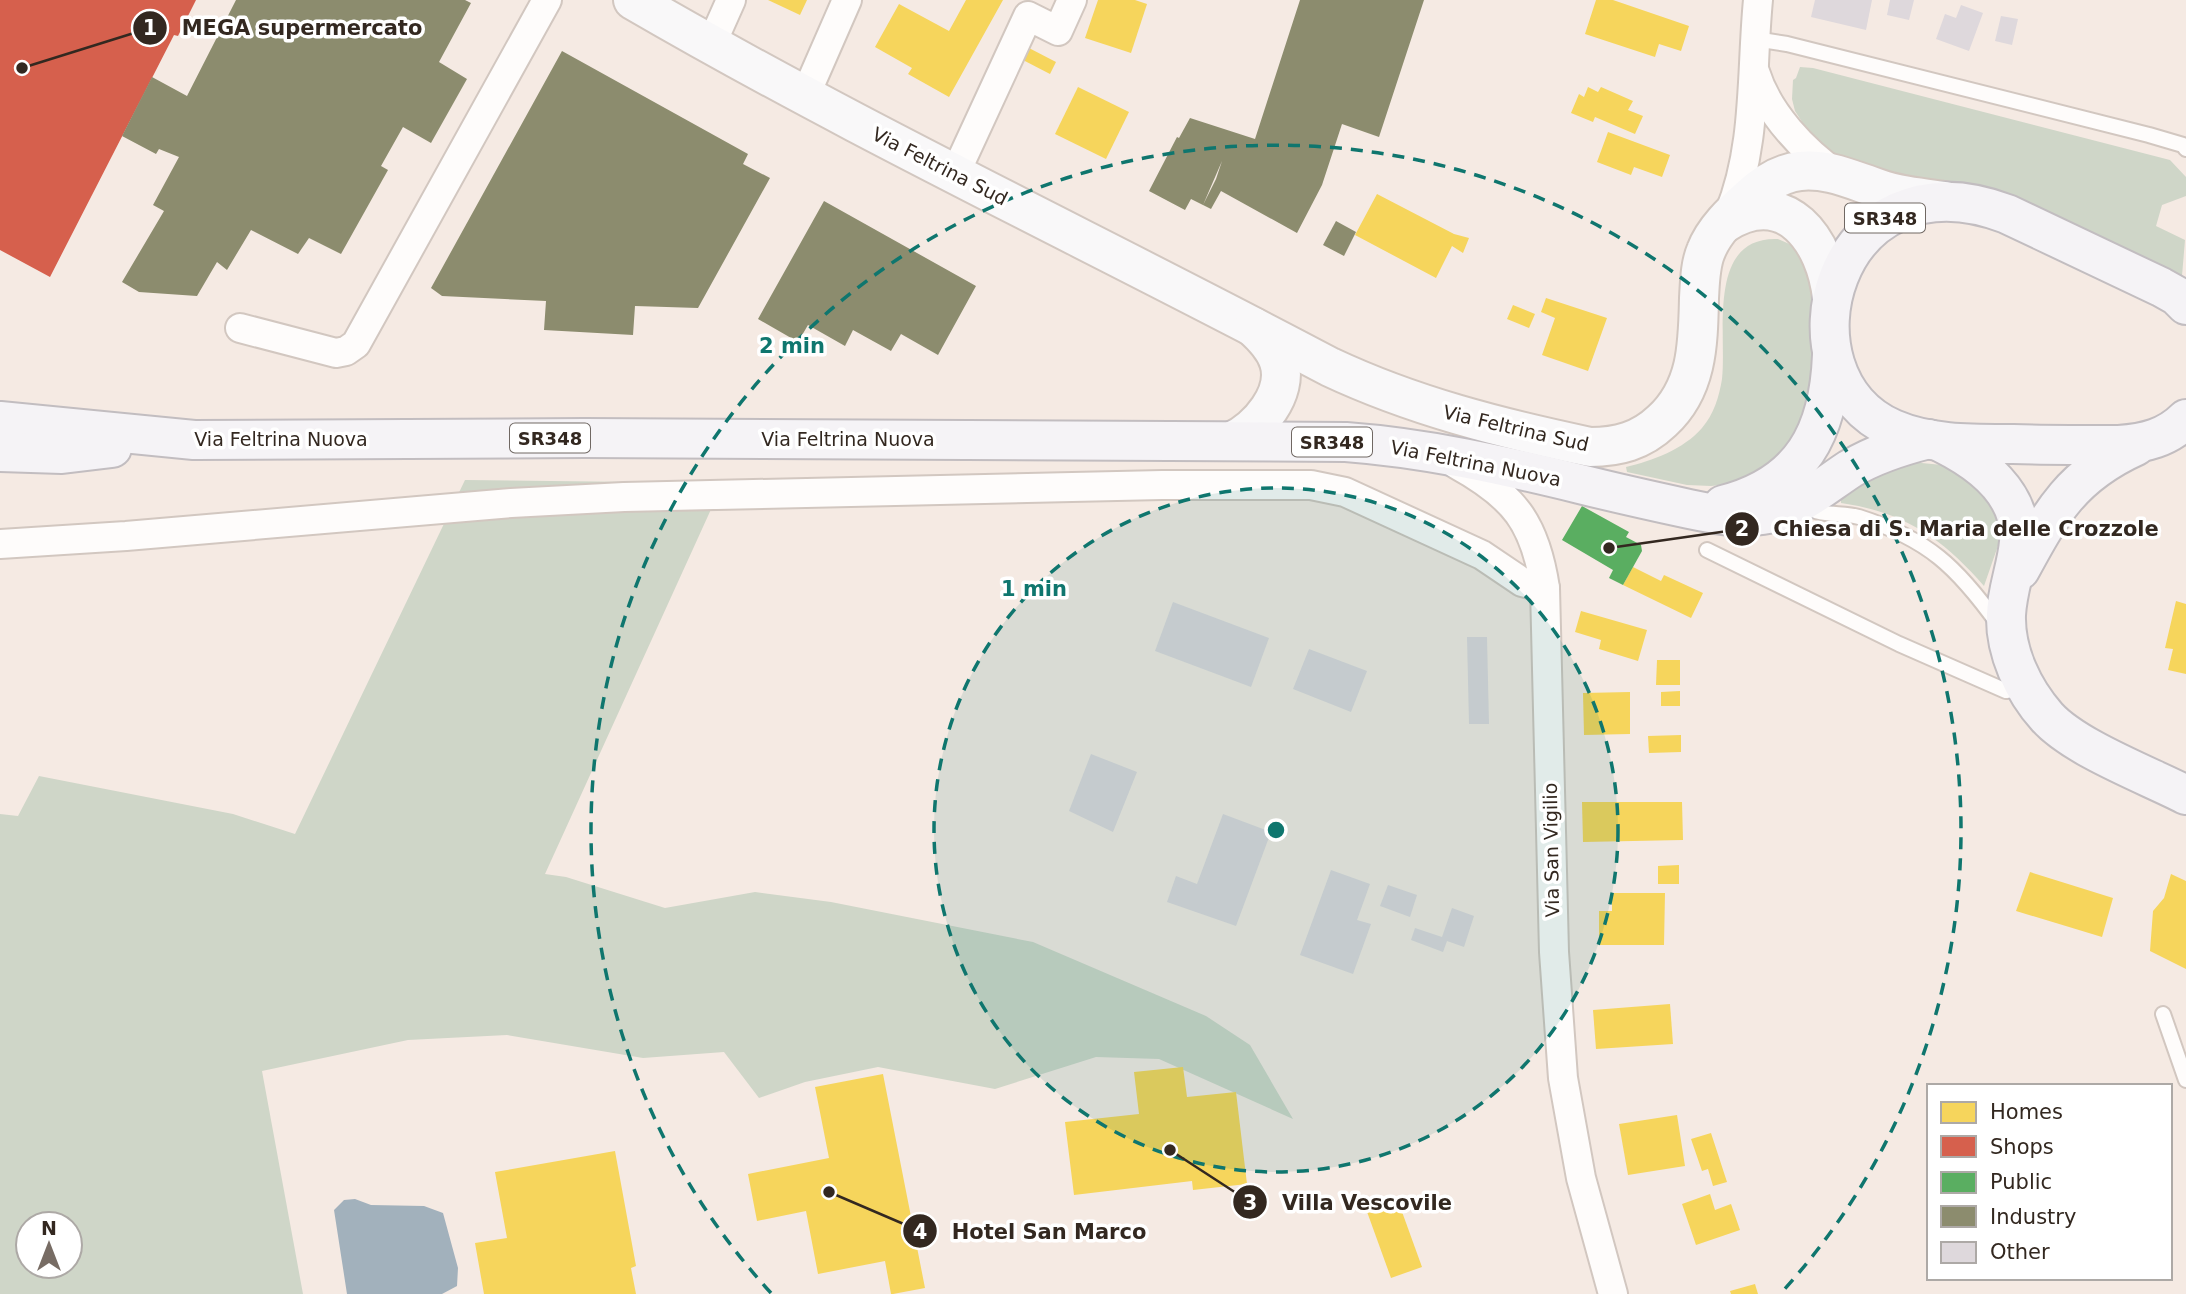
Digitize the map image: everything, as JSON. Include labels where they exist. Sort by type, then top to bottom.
[{"type":"main road","name":"Via Feltrina Sud","points":[[633,0],[711,46],[805,96],[1330,368],[1414,402],[1590,447],[1613,446],[1637,439],[1658,425],[1674,407],[1689,383],[1695,363],[1703,262],[1710,242],[1724,223],[1764,185],[1789,172],[1813,171],[1898,194],[1948,201]]},
{"type":"main road","name":"SR348","points":[[2186,305],[2161,287],[2007,214],[1981,205],[1948,201],[1910,206],[1877,223],[1860,238],[1849,255],[1832,298],[1832,346],[1840,375],[1859,407],[1893,429],[1931,439],[1966,444],[2119,445],[2161,438],[2186,419]]},
{"type":"main road","points":[[1724,223],[1739,215],[1762,211],[1777,211],[1791,217],[1810,235],[1821,252],[1832,298]]},
{"type":"main road","name":"Via Feltrina Sud","points":[[1232,441],[1245,435],[1260,421],[1271,405],[1280,378],[1278,358],[1251,326]]},
{"type":"main road","name":"Via Feltrina Nuova","points":[[1690,509],[1716,506],[1763,491],[1796,463],[1815,437],[1824,415],[1830,386],[1832,346]]},
{"type":"main road","name":"Via Feltrina Nuova","points":[[0,421],[194,440],[613,438],[1346,442],[1432,451],[1690,509],[1749,517],[1780,512],[1804,502],[1867,460],[1886,451],[1931,439]]},
{"type":"main road","points":[[2010,591],[2048,519],[2071,490],[2101,464],[2161,438]]},
{"type":"main road","points":[[1931,439],[1954,449],[1984,470],[2002,488],[2017,516],[2020,541],[2006,613],[2008,638],[2025,688],[2048,718],[2067,734],[2186,795]]},
{"type":"main road","points":[[0,452],[62,454],[194,440]]},
{"type":"street","points":[[240,328],[336,353],[346,351],[356,344],[547,0]]},
{"type":"street","points":[[711,46],[731,0]]},
{"type":"street","points":[[805,96],[847,0]]},
{"type":"street","points":[[955,174],[1028,16],[1058,31],[1072,0]]},
{"type":"street","points":[[1724,223],[1740,183],[1748,146],[1758,0]]},
{"type":"street","points":[[1755,53],[1763,91],[1786,125],[1801,143],[1839,176]]},
{"type":"street","name":"Via San Vigilio","points":[[1432,451],[1485,481],[1514,506],[1525,520],[1538,549],[1545,588],[1554,952],[1563,1077],[1581,1178],[1613,1294]]},
{"type":"street","points":[[0,544],[126,536],[498,503],[624,497],[1303,485],[1345,492],[1482,555],[1522,582],[1545,588]]},
{"type":"lane","points":[[1755,53],[1800,47],[2149,135],[2183,145],[2186,149]]},
{"type":"lane","points":[[1804,502],[1815,511],[1851,515],[1887,526],[1934,551],[1960,575],[2008,638]]},
{"type":"lane","points":[[1707,550],[1899,644],[2006,691],[2025,688]]},
{"type":"lane","points":[[2163,1014],[2186,1080]]},
{"type":"shaded area","points":[[1800,67],[1813,68],[2170,160],[2186,177],[2186,196],[2162,205],[2156,226],[2185,240],[2182,276],[2000,191],[1958,184],[1916,185],[1831,154],[1808,131],[1795,111],[1792,99],[1793,80]]},
{"type":"shaded area","points":[[1778,239],[1794,246],[1815,284],[1812,329],[1814,363],[1805,425],[1767,469],[1730,484],[1687,485],[1627,472],[1626,467],[1657,458],[1677,448],[1695,435],[1710,417],[1722,379],[1723,314],[1730,270],[1740,253],[1755,242]]},
{"type":"shaded area","points":[[1911,462],[1953,466],[1998,509],[2000,540],[1984,586],[1953,554],[1921,530],[1885,513],[1841,503],[1841,491]]},
{"type":"shaded area","points":[[465,480],[723,483],[545,874],[566,877],[665,908],[755,892],[831,902],[1033,942],[1206,1016],[1250,1045],[1293,1119],[1159,1059],[1096,1057],[995,1089],[878,1067],[805,1082],[759,1098],[724,1052],[643,1058],[507,1035],[408,1040],[262,1071],[303,1294],[0,1294],[0,814],[18,816],[39,776],[233,814],[295,834]]},
{"type":"shaded area","points":[[355,1199],[371,1205],[424,1206],[443,1213],[458,1268],[457,1286],[442,1294],[347,1294],[334,1210],[344,1200]]},
{"type":"building: Homes","points":[[768,0],[807,0],[800,15]]},
{"type":"building: Homes","points":[[966,0],[1003,0],[949,97],[908,74],[912,68],[875,47],[899,4],[949,31]]},
{"type":"building: Homes","points":[[1098,0],[1135,0],[1147,4],[1131,53],[1085,38]]},
{"type":"building: Homes","points":[[1596,0],[1613,0],[1689,26],[1681,51],[1659,44],[1655,57],[1585,34]]},
{"type":"building: Homes","points":[[1027,47],[1056,62],[1050,74],[1021,59]]},
{"type":"building: Homes","points":[[1078,87],[1129,112],[1106,159],[1055,134]]},
{"type":"building: Homes","points":[[1588,87],[1598,92],[1601,87],[1633,101],[1628,110],[1643,116],[1635,134],[1595,117],[1593,122],[1571,113],[1579,94],[1584,97]]},
{"type":"building: Homes","points":[[1608,132],[1670,155],[1662,177],[1634,167],[1631,175],[1597,162]]},
{"type":"building: Homes","points":[[1377,194],[1454,234],[1469,238],[1463,253],[1452,246],[1436,278],[1355,235]]},
{"type":"building: Homes","points":[[1546,298],[1607,318],[1588,371],[1542,355],[1555,318],[1541,312]]},
{"type":"building: Homes","points":[[1513,305],[1535,314],[1529,328],[1507,319]]},
{"type":"building: Homes","points":[[1633,567],[1661,581],[1664,575],[1703,593],[1691,618],[1623,585]]},
{"type":"building: Homes","points":[[2176,601],[2186,604],[2186,674],[2168,670],[2173,649],[2165,648]]},
{"type":"building: Homes","points":[[1581,611],[1647,630],[1638,661],[1599,649],[1601,640],[1575,632]]},
{"type":"building: Homes","points":[[1657,660],[1680,660],[1680,685],[1656,685]]},
{"type":"building: Homes","points":[[1680,691],[1680,706],[1661,706],[1661,692]]},
{"type":"building: Homes","points":[[1630,692],[1630,734],[1584,735],[1583,693]]},
{"type":"building: Homes","points":[[1681,735],[1681,752],[1649,753],[1648,736]]},
{"type":"building: Homes","points":[[1582,802],[1682,802],[1683,840],[1583,842]]},
{"type":"building: Homes","points":[[1679,865],[1679,884],[1658,884],[1658,866]]},
{"type":"building: Homes","points":[[2030,872],[2113,898],[2102,937],[2016,911]]},
{"type":"building: Homes","points":[[2171,874],[2186,881],[2186,969],[2150,951],[2153,911],[2164,898]]},
{"type":"building: Homes","points":[[1612,893],[1665,893],[1664,945],[1599,945],[1599,911],[1612,911]]},
{"type":"building: Homes","points":[[1670,1004],[1673,1044],[1596,1049],[1593,1010]]},
{"type":"building: Homes","points":[[1183,1067],[1187,1097],[1236,1092],[1247,1184],[1193,1190],[1192,1181],[1074,1195],[1065,1122],[1139,1114],[1134,1072]]},
{"type":"building: Homes","points":[[883,1074],[925,1288],[893,1294],[885,1261],[818,1274],[806,1211],[757,1221],[748,1174],[829,1158],[815,1087]]},
{"type":"building: Homes","points":[[1677,1115],[1685,1166],[1628,1175],[1619,1124]]},
{"type":"building: Homes","points":[[1711,1133],[1727,1182],[1713,1186],[1708,1169],[1702,1171],[1691,1139]]},
{"type":"building: Homes","points":[[615,1151],[636,1266],[631,1268],[636,1294],[484,1294],[475,1243],[507,1238],[495,1172]]},
{"type":"building: Homes","points":[[1710,1194],[1715,1210],[1731,1204],[1740,1230],[1696,1245],[1682,1204]]},
{"type":"building: Homes","points":[[1397,1198],[1422,1267],[1391,1278],[1366,1209]]},
{"type":"building: Homes","points":[[1755,1284],[1758,1294],[1731,1294],[1730,1291]]},
{"type":"building: Shops","points":[[0,0],[196,0],[178,36],[174,35],[50,277],[0,250]]},
{"type":"building: Public","points":[[1582,506],[1629,532],[1626,537],[1641,545],[1642,551],[1623,585],[1609,578],[1613,570],[1562,540]]},
{"type":"building: Industry","points":[[236,0],[465,0],[471,3],[439,62],[467,79],[431,143],[403,127],[381,166],[388,170],[341,254],[309,238],[298,254],[251,230],[227,270],[217,262],[197,296],[139,292],[122,282],[164,211],[153,205],[179,157],[159,149],[156,154],[122,136],[152,77],[187,96]]},
{"type":"building: Industry","points":[[1300,0],[1424,0],[1379,137],[1342,124],[1322,185],[1297,233],[1221,191],[1211,209],[1191,199],[1185,210],[1149,191],[1190,118],[1255,139]],"holes":[[[1222,161],[1216,179],[1203,205]]]},
{"type":"building: Industry","points":[[562,51],[748,154],[743,164],[770,178],[698,308],[635,306],[633,335],[544,330],[546,301],[442,296],[431,288]]},
{"type":"building: Industry","points":[[824,201],[976,286],[938,355],[901,334],[891,351],[853,330],[845,346],[808,325],[798,342],[758,319]]},
{"type":"building: Industry","points":[[1336,221],[1356,232],[1344,256],[1323,245]]},
{"type":"building: Other","points":[[1815,0],[1872,0],[1866,30],[1811,17]]},
{"type":"building: Other","points":[[1890,0],[1914,0],[1909,20],[1887,15]]},
{"type":"building: Other","points":[[1961,5],[1983,13],[1969,51],[1936,39],[1945,14],[1956,18]]},
{"type":"building: Other","points":[[2001,16],[2018,19],[2012,45],[1995,41]]},
{"type":"building: Other","points":[[1173,602],[1269,638],[1251,687],[1155,651]]},
{"type":"building: Other","points":[[1467,637],[1487,637],[1489,724],[1469,724]]},
{"type":"building: Other","points":[[1309,649],[1367,671],[1351,712],[1293,689]]},
{"type":"building: Other","points":[[1091,754],[1137,772],[1113,832],[1069,811]]},
{"type":"building: Other","points":[[1223,814],[1271,832],[1236,926],[1167,902],[1176,876],[1197,884]]},
{"type":"building: Other","points":[[1331,870],[1370,884],[1357,920],[1371,924],[1353,974],[1300,955]]},
{"type":"building: Other","points":[[1388,885],[1417,895],[1410,917],[1380,906]]},
{"type":"building: Other","points":[[1452,908],[1474,916],[1464,947],[1447,941],[1443,952],[1411,940],[1415,928],[1442,937]]},
{"type":"place","name":"MEGA supermercato","points":[[22,68]]},
{"type":"place","name":"Chiesa di S. Maria delle Crozzole","points":[[1609,548]]},
{"type":"place","name":"Villa Vescovile","points":[[1170,1150]]},
{"type":"place","name":"Hotel San Marco","points":[[829,1192]]}]
